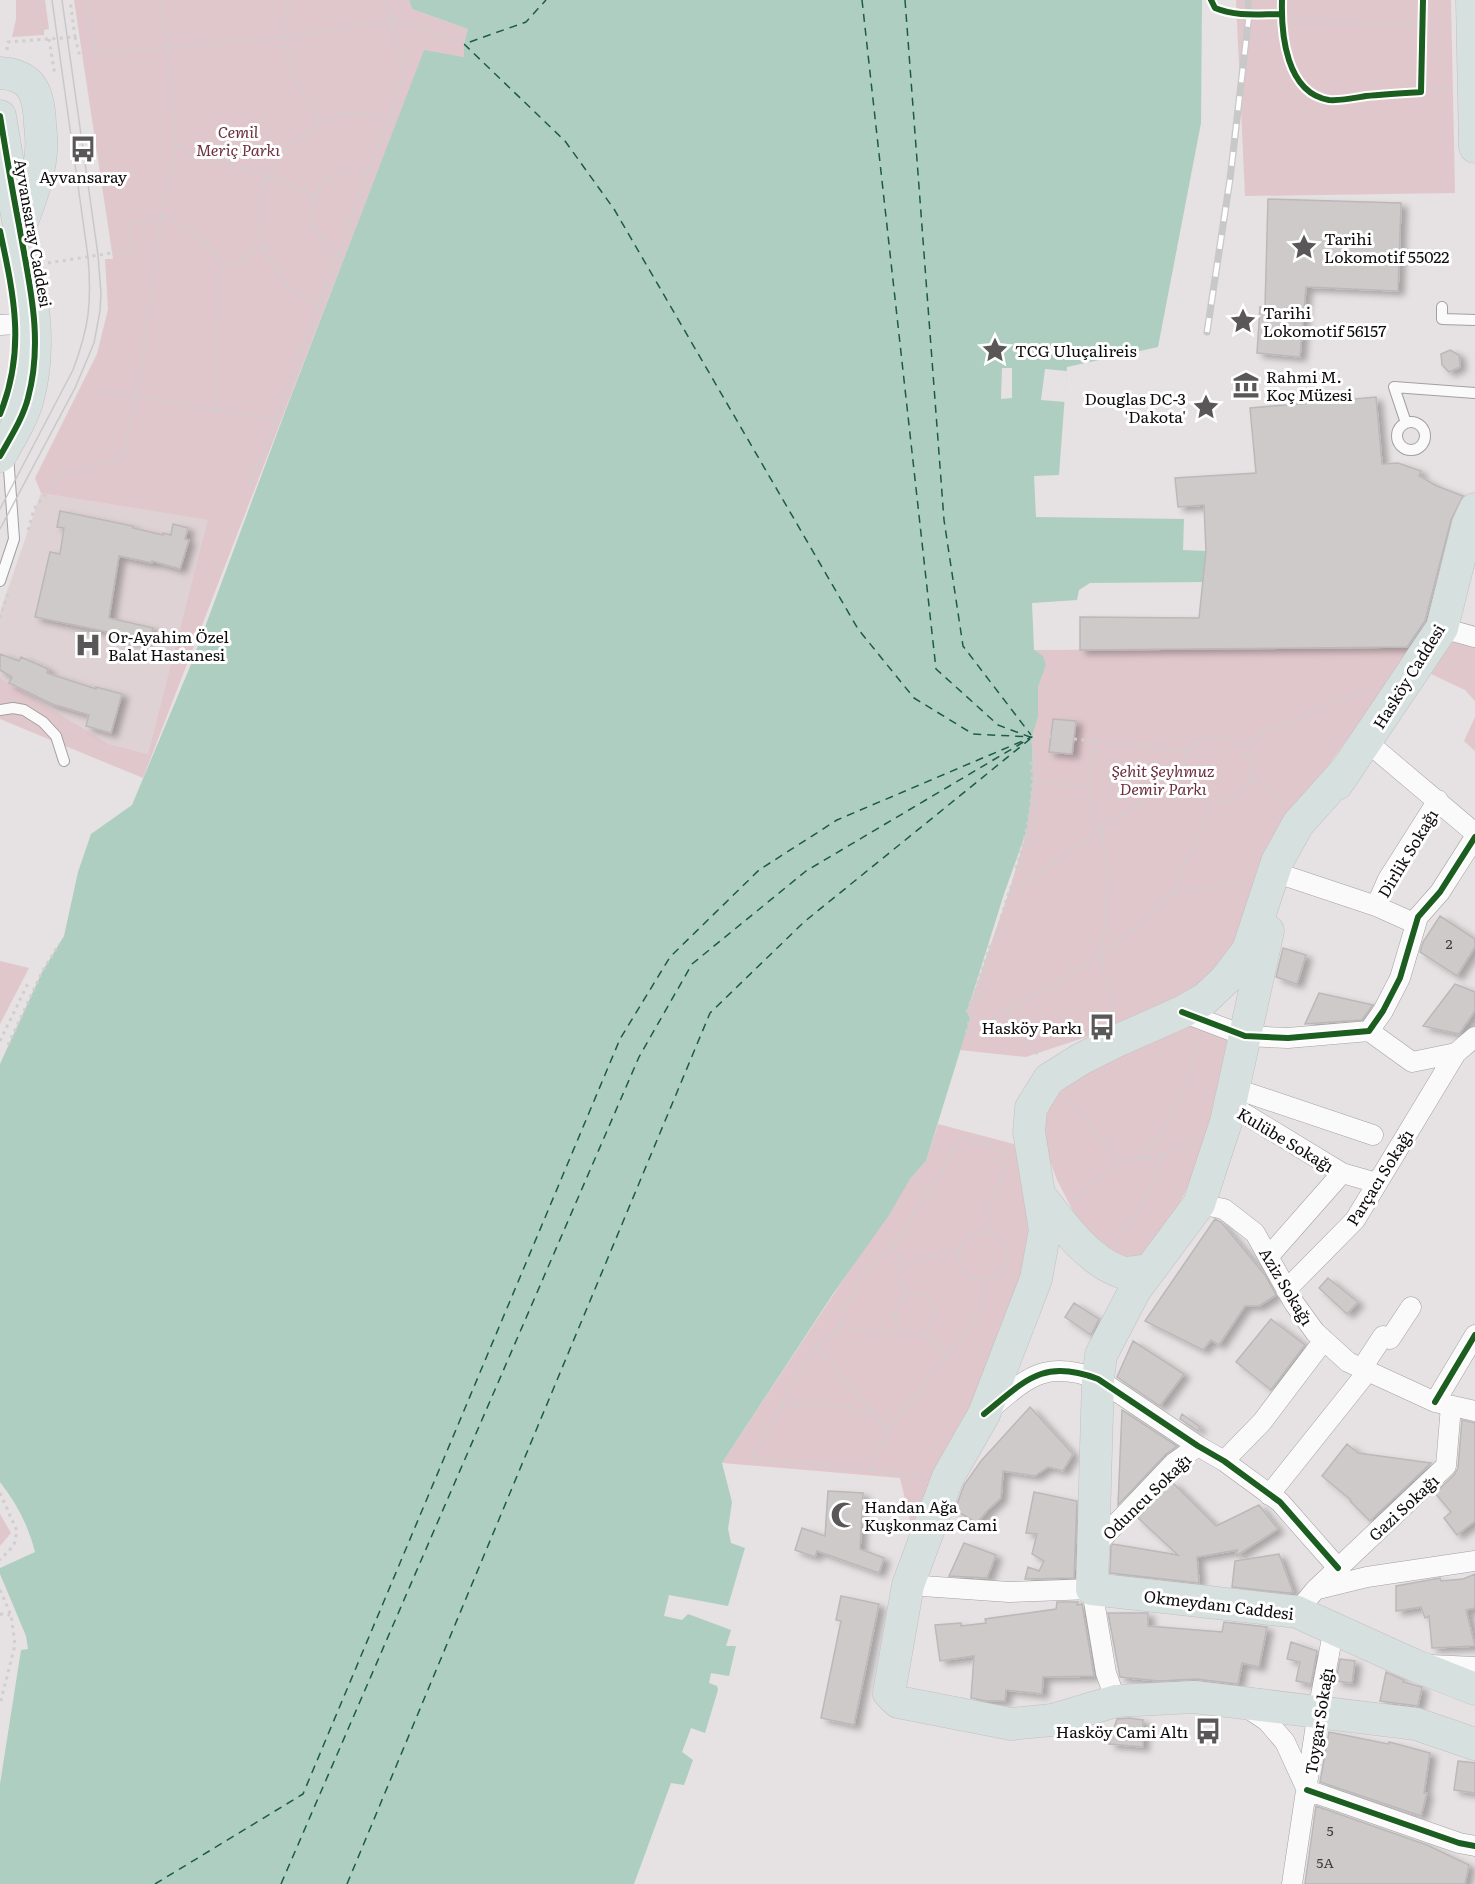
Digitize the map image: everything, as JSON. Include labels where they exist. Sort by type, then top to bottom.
[{"type":"main road","points":[[1472,0],[1474,138]]},
{"type":"main road","points":[[3,63],[28,82],[36,93],[42,151],[34,187],[10,230]]},
{"type":"main road","name":"Ayvansaray Caddesi","points":[[0,116],[14,299],[8,324],[13,373],[2,437]]},
{"type":"main road","name":"Ayvansaray Caddesi","points":[[2,437],[27,402],[35,365],[36,325],[28,267],[10,230]]},
{"type":"main road","name":"Hasköy Caddesi","points":[[1348,768],[1442,628],[1468,524],[1475,509]]},
{"type":"main road","points":[[1092,1589],[1098,1379],[1101,1355],[1135,1290],[1199,1204],[1229,1108],[1267,936],[1278,878],[1277,862],[1304,817],[1348,768]]},
{"type":"main road","points":[[1348,768],[1295,847],[1278,878],[1248,950],[1226,979],[1205,999],[1194,1017],[1121,1038],[1082,1059],[1050,1079],[1031,1108],[1029,1132],[1048,1206],[1036,1279],[984,1414],[948,1477],[908,1585],[889,1693],[898,1702],[1011,1724],[1052,1720],[1116,1701],[1194,1697],[1416,1724],[1475,1744]]},
{"type":"main road","points":[[1048,1206],[1073,1238],[1102,1261],[1122,1272],[1149,1270]]},
{"type":"main road","name":"Okmeydanı Caddesi","points":[[1092,1589],[1306,1601],[1334,1629],[1414,1665],[1475,1689]]},
{"type":"street","points":[[1442,628],[1475,636]]},
{"type":"street","points":[[1366,741],[1438,800],[1475,835],[1440,892],[1418,917],[1400,978],[1383,1011],[1369,1031]]},
{"type":"street","name":"Dirlik Sokağı","points":[[1376,906],[1388,879],[1438,800]]},
{"type":"street","points":[[1278,878],[1376,906],[1416,924]]},
{"type":"street","points":[[1194,1017],[1245,1036],[1288,1038],[1369,1031],[1412,1062],[1456,1053],[1475,1037]]},
{"type":"street","name":"Parçacı Sokağı","points":[[1286,1290],[1355,1220],[1456,1053]]},
{"type":"street","points":[[1229,1108],[1373,1135]]},
{"type":"street","name":"Kulübe Sokağı","points":[[1229,1108],[1342,1173],[1377,1183]]},
{"type":"street","points":[[1269,1256],[1342,1173]]},
{"type":"street","name":"Aziz Sokağı","points":[[1199,1204],[1224,1209],[1255,1233],[1294,1303],[1315,1332],[1348,1362],[1443,1404],[1475,1411]]},
{"type":"street","points":[[1269,1495],[1365,1370],[1383,1336],[1390,1339],[1411,1307]]},
{"type":"street","points":[[1443,1404],[1475,1334]]},
{"type":"street","points":[[1224,1461],[1262,1422],[1324,1340]]},
{"type":"street","points":[[984,1414],[1024,1381],[1051,1370],[1080,1372],[1098,1379],[1224,1461],[1280,1502],[1338,1568]]},
{"type":"street","name":"Gazi Sokağı","points":[[1306,1601],[1446,1466],[1443,1404]]},
{"type":"street","name":"Oduncu Sokağı","points":[[1095,1546],[1174,1463],[1198,1446]]},
{"type":"street","points":[[1306,1601],[1367,1577],[1475,1561]]},
{"type":"street","points":[[908,1585],[1009,1592],[1092,1589],[1106,1673],[1116,1701]]},
{"type":"street","name":"Toygar Sokağı","points":[[1292,1884],[1318,1711],[1334,1629]]},
{"type":"street","points":[[1414,1665],[1475,1667]]},
{"type":"street","points":[[1241,1703],[1267,1721],[1285,1742],[1307,1790],[1459,1843],[1475,1846]]},
{"type":"lane","points":[[1442,307],[1442,319],[1475,320]]},
{"type":"lane","points":[[1406,423],[1394,387],[1475,393]]},
{"type":"lane","points":[[2,437],[14,539],[5,583]]},
{"type":"lane","points":[[0,710],[13,708],[24,710],[43,722],[56,736],[63,761]]},
{"type":"path","points":[[70,0],[80,57]]},
{"type":"path","points":[[87,0],[95,54],[282,37],[392,20],[464,44]]},
{"type":"path","points":[[27,531],[34,509],[62,474],[121,461],[137,396],[162,218],[176,146],[168,46],[161,0]]},
{"type":"path","points":[[289,0],[282,37],[296,79],[321,123]]},
{"type":"path","points":[[250,484],[339,254],[404,75],[392,20],[385,0]]},
{"type":"path","points":[[1422,35],[1423,12]]},
{"type":"path","points":[[1283,29],[1282,17],[1423,24]]},
{"type":"path","points":[[3,63],[8,42],[75,36]]},
{"type":"path","points":[[49,39],[55,76]]},
{"type":"path","points":[[1421,80],[1417,92],[1473,87]]},
{"type":"path","points":[[319,305],[296,293],[276,271],[263,246],[260,237],[259,205],[266,176],[274,162],[298,138],[321,123],[340,115],[368,114],[390,118]]},
{"type":"path","points":[[176,146],[315,195]]},
{"type":"path","points":[[339,254],[328,247],[316,232],[312,218],[315,195],[339,172],[357,170],[367,173]]},
{"type":"path","points":[[28,267],[131,250],[129,223],[166,217],[180,223],[211,248],[223,268]]},
{"type":"path","points":[[217,410],[218,271],[263,246]]},
{"type":"path","points":[[105,248],[106,254]]},
{"type":"path","points":[[81,250],[82,258]]},
{"type":"path","points":[[96,390],[274,420]]},
{"type":"path","points":[[0,618],[5,583]]},
{"type":"path","points":[[1242,746],[1258,736],[1379,683]]},
{"type":"path","points":[[967,1012],[1032,831],[1037,780],[1032,737],[1051,736]]},
{"type":"path","points":[[1215,736],[1234,740],[1248,755],[1251,765],[1250,778],[1239,795],[1230,800],[1212,802],[1197,796],[1186,782],[1184,765],[1189,751],[1199,741],[1215,736]]},
{"type":"path","points":[[1074,739],[1189,751]]},
{"type":"path","points":[[1095,741],[1088,788],[1100,830],[1108,878],[1105,926],[1100,957],[1121,1038]]},
{"type":"path","points":[[1031,761],[1033,780],[1027,830],[965,1035],[1100,957],[1174,892],[1212,802]]},
{"type":"path","points":[[1250,778],[1266,786],[1304,817]]},
{"type":"path","points":[[1037,780],[1088,788]]},
{"type":"path","points":[[1009,892],[1020,887],[1153,792],[1186,782]]},
{"type":"path","points":[[1174,892],[1278,878]]},
{"type":"path","points":[[8,1045],[42,972],[59,944]]},
{"type":"path","points":[[0,1041],[28,981]]},
{"type":"path","points":[[1140,1158],[1163,1131],[1179,1100],[1194,1017]]},
{"type":"path","points":[[1050,1079],[1120,1159]]},
{"type":"path","points":[[1048,1206],[1120,1159],[1161,1156],[1229,1108]]},
{"type":"path","points":[[948,1477],[752,1458],[789,1389],[818,1345],[840,1326],[844,1308],[860,1277],[893,1245],[960,1138],[990,1144],[1012,1156],[990,1200],[986,1232]]},
{"type":"path","points":[[1102,1261],[1151,1191],[1161,1156]]},
{"type":"path","points":[[986,1232],[1000,1239],[1007,1254],[1003,1269],[998,1275],[983,1281],[975,1280],[962,1270],[958,1255],[960,1247],[970,1235],[986,1232]]},
{"type":"path","points":[[893,1245],[900,1265],[904,1298]]},
{"type":"path","points":[[900,1265],[960,1247]]},
{"type":"path","points":[[871,1471],[887,1431],[950,1352],[983,1306],[983,1281]]},
{"type":"path","points":[[910,1295],[924,1296],[933,1305],[935,1318],[929,1329],[923,1333],[910,1334],[900,1327],[895,1315],[899,1302],[904,1298],[910,1295]]},
{"type":"path","points":[[840,1326],[882,1334],[904,1331]]},
{"type":"path","points":[[923,1333],[932,1343],[950,1352]]},
{"type":"path","points":[[818,1345],[887,1431]]},
{"type":"path","points":[[781,1406],[807,1404],[844,1406],[874,1415]]},
{"type":"path","points":[[0,1493],[17,1531],[14,1545],[0,1560]]},
{"type":"path","points":[[0,1590],[11,1615],[15,1645],[0,1704]]},
{"type":"path","points":[[0,1614],[11,1615]]},
{"type":"shaded area","points":[[409,0],[1202,0],[1201,123],[1158,347],[1067,367],[1059,475],[1034,476],[1036,517],[1184,519],[1183,550],[1206,551],[1204,582],[1090,583],[1079,590],[1077,600],[1032,603],[1034,650],[1043,656],[1046,665],[1038,687],[1038,717],[1032,737],[1033,780],[1027,830],[1004,894],[967,1012],[970,1019],[926,1161],[910,1179],[889,1215],[833,1294],[722,1463],[732,1502],[728,1529],[731,1543],[745,1548],[728,1606],[669,1595],[664,1616],[682,1620],[688,1614],[731,1630],[726,1646],[736,1646],[729,1676],[711,1673],[709,1683],[717,1686],[718,1690],[705,1733],[691,1728],[682,1752],[693,1760],[684,1785],[671,1783],[634,1884],[0,1884],[0,1784],[21,1650],[28,1649],[26,1636],[0,1574],[0,1568],[35,1552],[21,1515],[0,1482],[0,1064],[42,972],[64,936],[78,872],[91,834],[132,805],[192,662],[424,50],[464,57],[464,44],[468,29],[412,9]]},
{"type":"shaded area","name":"Or-Ayahim Özel Balat Hastanesi","points":[[41,493],[209,520],[148,754],[109,744],[0,678],[0,612]]},
{"type":"green space","points":[[16,0],[45,0],[49,29],[44,30],[44,35],[12,37],[16,19]]},
{"type":"green space","name":"Cemil Meriç Parkı","points":[[74,0],[409,0],[412,9],[468,29],[464,44],[464,57],[424,51],[143,778],[0,719],[0,678],[109,744],[148,754],[208,520],[41,493],[35,478],[97,354],[108,309],[105,259],[113,259]]},
{"type":"green space","points":[[1236,0],[1451,0],[1455,193],[1245,196]]},
{"type":"green space","points":[[1450,640],[1475,640],[1475,701],[1465,690],[1431,674]]},
{"type":"green space","name":"Şehit Şeyhmuz Demir Parkı","points":[[1413,648],[1315,784],[1235,953],[1176,1007],[1026,1057],[960,1050],[970,1019],[967,1012],[1009,892],[1027,830],[1033,780],[1032,737],[1038,717],[1038,687],[1046,665],[1034,650]]},
{"type":"green space","points":[[1475,717],[1475,751],[1464,741]]},
{"type":"green space","points":[[0,961],[29,968],[0,1024]]},
{"type":"green space","points":[[1190,1016],[1239,1034],[1207,1150],[1166,1229],[1145,1253],[1129,1262],[1094,1239],[1075,1215],[1057,1180],[1046,1150],[1043,1125],[1053,1098],[1079,1076]]},
{"type":"green space","points":[[938,1124],[1014,1144],[1041,1197],[1036,1279],[912,1529],[900,1478],[722,1463],[910,1179],[926,1161]]},
{"type":"green space","points":[[0,1514],[11,1533],[0,1546]]},
{"type":"pier","points":[[1002,368],[1012,368],[1012,398],[1001,399]]},
{"type":"pier","points":[[1045,369],[1067,371],[1065,402],[1041,400]]},
{"type":"building","points":[[1268,199],[1401,203],[1398,291],[1306,287],[1300,357],[1257,353],[1260,307],[1265,307]]},
{"type":"building","points":[[1450,350],[1459,355],[1460,367],[1449,372],[1442,365],[1441,354]]},
{"type":"building","points":[[1376,397],[1382,464],[1398,463],[1421,471],[1419,476],[1463,496],[1451,520],[1425,621],[1407,647],[1080,650],[1080,617],[1199,618],[1206,551],[1204,505],[1178,507],[1175,478],[1256,473],[1250,408]]},
{"type":"building","points":[[60,511],[133,526],[133,528],[163,535],[163,533],[171,535],[173,524],[188,528],[185,539],[189,540],[180,569],[152,561],[152,563],[119,556],[109,618],[153,628],[150,640],[144,639],[143,643],[117,638],[118,634],[35,617],[50,552],[60,554],[64,528],[57,527]]},
{"type":"building","points":[[0,654],[19,661],[21,657],[48,669],[47,673],[96,689],[96,687],[122,694],[111,733],[86,726],[89,715],[52,704],[9,683],[12,677],[0,670]]},
{"type":"building","points":[[1053,719],[1076,721],[1072,754],[1049,752]]},
{"type":"building","points":[[1440,916],[1475,939],[1475,947],[1457,976],[1420,952],[1423,942]]},
{"type":"building","points":[[1283,948],[1306,955],[1297,984],[1276,977]]},
{"type":"building","points":[[1455,984],[1475,992],[1475,1011],[1459,1034],[1423,1026]]},
{"type":"building","points":[[1319,993],[1373,1005],[1362,1020],[1305,1024]]},
{"type":"building","points":[[1215,1219],[1221,1222],[1265,1275],[1276,1295],[1259,1306],[1245,1306],[1219,1345],[1211,1340],[1203,1350],[1145,1321]]},
{"type":"building","points":[[1328,1278],[1358,1302],[1347,1314],[1319,1288]]},
{"type":"building","points":[[1074,1303],[1099,1319],[1091,1335],[1065,1317]]},
{"type":"building","points":[[1271,1319],[1305,1345],[1271,1390],[1236,1362]]},
{"type":"building","points":[[1133,1341],[1184,1374],[1160,1406],[1117,1377]]},
{"type":"building","points":[[1030,1407],[1073,1454],[1063,1471],[1048,1467],[1035,1476],[1003,1471],[1001,1498],[977,1523],[955,1510],[964,1485],[981,1461]]},
{"type":"building","points":[[1122,1410],[1177,1446],[1165,1455],[1118,1505]]},
{"type":"building","points":[[1182,1414],[1200,1427],[1198,1431],[1180,1419]]},
{"type":"building","points":[[1462,1420],[1475,1423],[1475,1521],[1457,1535],[1444,1518],[1451,1512],[1435,1493],[1458,1468]]},
{"type":"building","points":[[1347,1444],[1358,1453],[1431,1463],[1370,1521],[1351,1500],[1322,1476]]},
{"type":"building","points":[[1172,1482],[1216,1526],[1259,1505],[1278,1529],[1236,1556],[1237,1550],[1197,1557],[1199,1583],[1110,1573],[1113,1544],[1178,1555],[1138,1518]]},
{"type":"building","points":[[828,1491],[863,1493],[860,1549],[884,1558],[879,1573],[817,1551],[815,1557],[795,1550],[802,1528],[825,1536]]},
{"type":"building","points":[[1034,1492],[1077,1501],[1074,1578],[1025,1579],[1028,1567],[1039,1571],[1044,1561],[1032,1554],[1037,1534],[1026,1533]]},
{"type":"building","points":[[964,1543],[996,1555],[987,1578],[949,1576]]},
{"type":"building","points":[[1279,1554],[1293,1592],[1232,1587],[1235,1561]]},
{"type":"building","points":[[1475,1574],[1475,1608],[1466,1610],[1475,1646],[1432,1648],[1429,1616],[1425,1618],[1421,1607],[1396,1611],[1396,1586],[1440,1578],[1441,1581],[1463,1579]]},
{"type":"building","points":[[841,1596],[879,1604],[854,1725],[821,1718],[841,1621],[836,1620]]},
{"type":"building","points":[[1057,1602],[1082,1604],[1094,1676],[1043,1677],[1042,1694],[1006,1690],[1005,1701],[986,1701],[971,1698],[974,1656],[940,1661],[935,1625],[961,1623],[961,1626],[986,1623],[985,1619],[1056,1609]]},
{"type":"building","points":[[1108,1613],[1148,1613],[1148,1626],[1222,1632],[1224,1622],[1267,1627],[1259,1667],[1242,1663],[1238,1684],[1196,1679],[1159,1681],[1120,1677]]},
{"type":"building","points":[[1291,1642],[1317,1651],[1311,1684],[1296,1681],[1300,1662],[1287,1659]]},
{"type":"building","points":[[1340,1659],[1355,1661],[1352,1683],[1336,1681]]},
{"type":"building","points":[[1386,1672],[1404,1680],[1403,1682],[1422,1687],[1418,1706],[1380,1701]]},
{"type":"building","points":[[1117,1719],[1143,1720],[1143,1747],[1109,1744]]},
{"type":"building","points":[[1329,1732],[1388,1744],[1389,1742],[1430,1753],[1424,1793],[1427,1793],[1421,1816],[1320,1782]]},
{"type":"building","points":[[1458,1761],[1475,1763],[1475,1793],[1454,1790]]},
{"type":"building","points":[[1316,1806],[1427,1845],[1469,1865],[1465,1884],[1305,1884]]},
{"type":"ferry route","points":[[155,1884],[303,1794],[620,1039],[670,957],[759,870],[837,820],[1032,737],[973,734],[914,698],[858,629],[614,209],[565,141],[464,44],[526,22],[546,0]]},
{"type":"ferry route","points":[[862,0],[936,669],[998,725],[1030,737]]},
{"type":"ferry route","points":[[905,0],[944,520],[963,646],[1031,735]]},
{"type":"ferry route","points":[[347,1884],[710,1013],[804,922],[1030,739]]},
{"type":"ferry route","points":[[281,1884],[639,1057],[692,964],[806,871],[1027,740]]},
{"type":"tram line","points":[[0,509],[73,370],[83,341],[88,315],[90,288],[88,257],[52,0]]},
{"type":"tram line","points":[[0,529],[75,388],[94,343],[100,311],[98,255],[62,0]]},
{"type":"railway","points":[[1207,332],[1230,179],[1249,15],[1248,0]]},
{"type":"cycle path","points":[[1211,0],[1215,8],[1231,13],[1282,14]]},
{"type":"cycle path","points":[[1282,0],[1285,45],[1295,74],[1303,86],[1315,95],[1329,100],[1421,92],[1423,0]]},
{"type":"cycle path","points":[[0,116],[30,290],[35,333],[33,376],[28,398],[20,420],[0,456]]},
{"type":"cycle path","points":[[0,231],[10,278],[15,323],[13,368],[0,414]]},
{"type":"cycle path","points":[[1182,1012],[1245,1036],[1288,1038],[1369,1031],[1383,1011],[1400,978],[1418,917],[1440,892],[1475,837]]},
{"type":"cycle path","points":[[1435,1402],[1475,1335]]},
{"type":"cycle path","points":[[984,1414],[1023,1383],[1048,1372],[1079,1373],[1098,1379],[1224,1461],[1280,1502],[1338,1568]]},
{"type":"cycle path","points":[[1307,1790],[1459,1843],[1475,1846]]},
{"type":"place","name":"Ayvansaray","points":[[83,149]]},
{"type":"place","name":"Tarihi Lokomotif 55022","points":[[1304,247]]},
{"type":"place","name":"Tarihi Lokomotif 56157","points":[[1243,321]]},
{"type":"place","name":"TCG Uluçalireis","points":[[995,350]]},
{"type":"place","name":"Rahmi M. Koç Müzesi","points":[[1246,385]]},
{"type":"place","name":"Douglas DC-3 'Dakota'","points":[[1206,407]]},
{"type":"place","name":"Or-Ayahim Özel Balat Hastanesi","points":[[88,645]]},
{"type":"place","name":"Hasköy Parkı","points":[[1102,1027]]},
{"type":"place","name":"Handan Ağa Kuşkonmaz Cami","points":[[844,1515]]},
{"type":"place","name":"Hasköy Cami Altı","points":[[1208,1731]]}]
